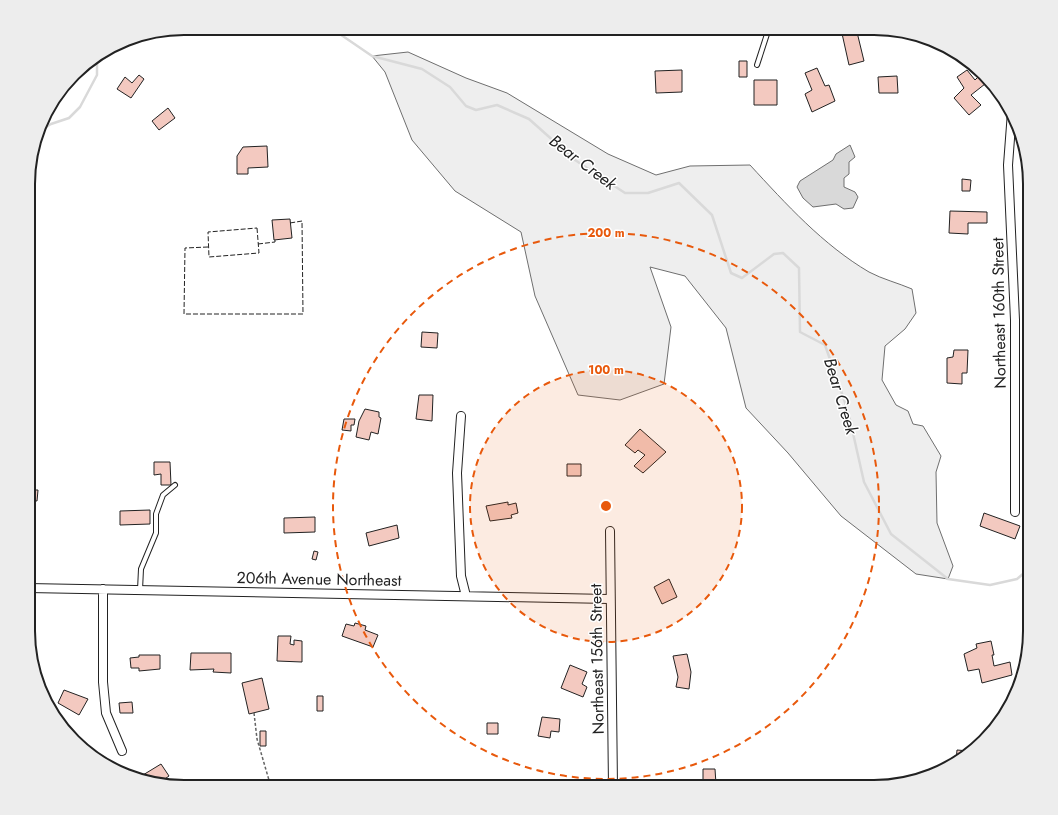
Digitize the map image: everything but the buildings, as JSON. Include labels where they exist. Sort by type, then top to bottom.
[{"type":"street","name":"Northeast 160th Street","points":[[1011,125],[1008,165],[1015,320],[1015,512]]},
{"type":"street","points":[[461,416],[457,473],[461,576],[466,596]]},
{"type":"street","name":"Northeast 156th Street","points":[[610,531],[609,599],[613,780]]},
{"type":"street","name":"206th Avenue Northeast","points":[[35,588],[609,599]]},
{"type":"street","points":[[103,589],[103,682],[106,713],[122,751]]},
{"type":"lane","points":[[757,65],[767,35]]},
{"type":"lane","points":[[140,590],[141,569],[156,533],[156,514],[163,495],[175,485]]},
{"type":"path","points":[[254,713],[257,739],[269,780]]},
{"type":"shaded area","points":[[408,52],[466,78],[507,93],[608,154],[656,175],[690,166],[750,165],[806,223],[836,249],[869,272],[912,289],[916,313],[905,329],[885,346],[882,380],[896,405],[908,411],[913,424],[923,426],[941,456],[936,472],[937,523],[953,566],[948,579],[916,574],[841,516],[788,453],[746,408],[726,328],[685,276],[650,267],[671,327],[664,384],[620,400],[578,395],[535,296],[521,232],[455,191],[412,140],[385,72],[372,56]]},
{"type":"shaded area","points":[[850,145],[855,157],[849,162],[849,174],[844,178],[844,187],[855,192],[858,197],[853,208],[844,209],[836,204],[813,207],[803,198],[797,187],[800,181],[833,160],[836,154]]},
{"type":"waterway","name":"Bear Creek","points":[[341,35],[372,56],[422,69],[450,87],[466,106],[476,110],[497,105],[529,119],[575,160],[625,193],[648,193],[679,183],[712,215],[731,273],[742,278],[774,254],[783,253],[799,268],[800,332],[825,345],[848,411],[864,482],[891,534],[948,579],[990,585],[1017,579],[1023,574]]},
{"type":"waterway","name":"Bear Creek","points":[[46,127],[69,118],[80,107],[97,75],[97,63]]},
{"type":"fence","points":[[208,247],[185,248],[184,314],[303,314],[302,221],[290,223]]},
{"type":"fence","points":[[257,228],[259,253],[209,257],[208,232],[257,228]]},
{"type":"fence","points":[[258,244],[275,242],[275,239]]}]
